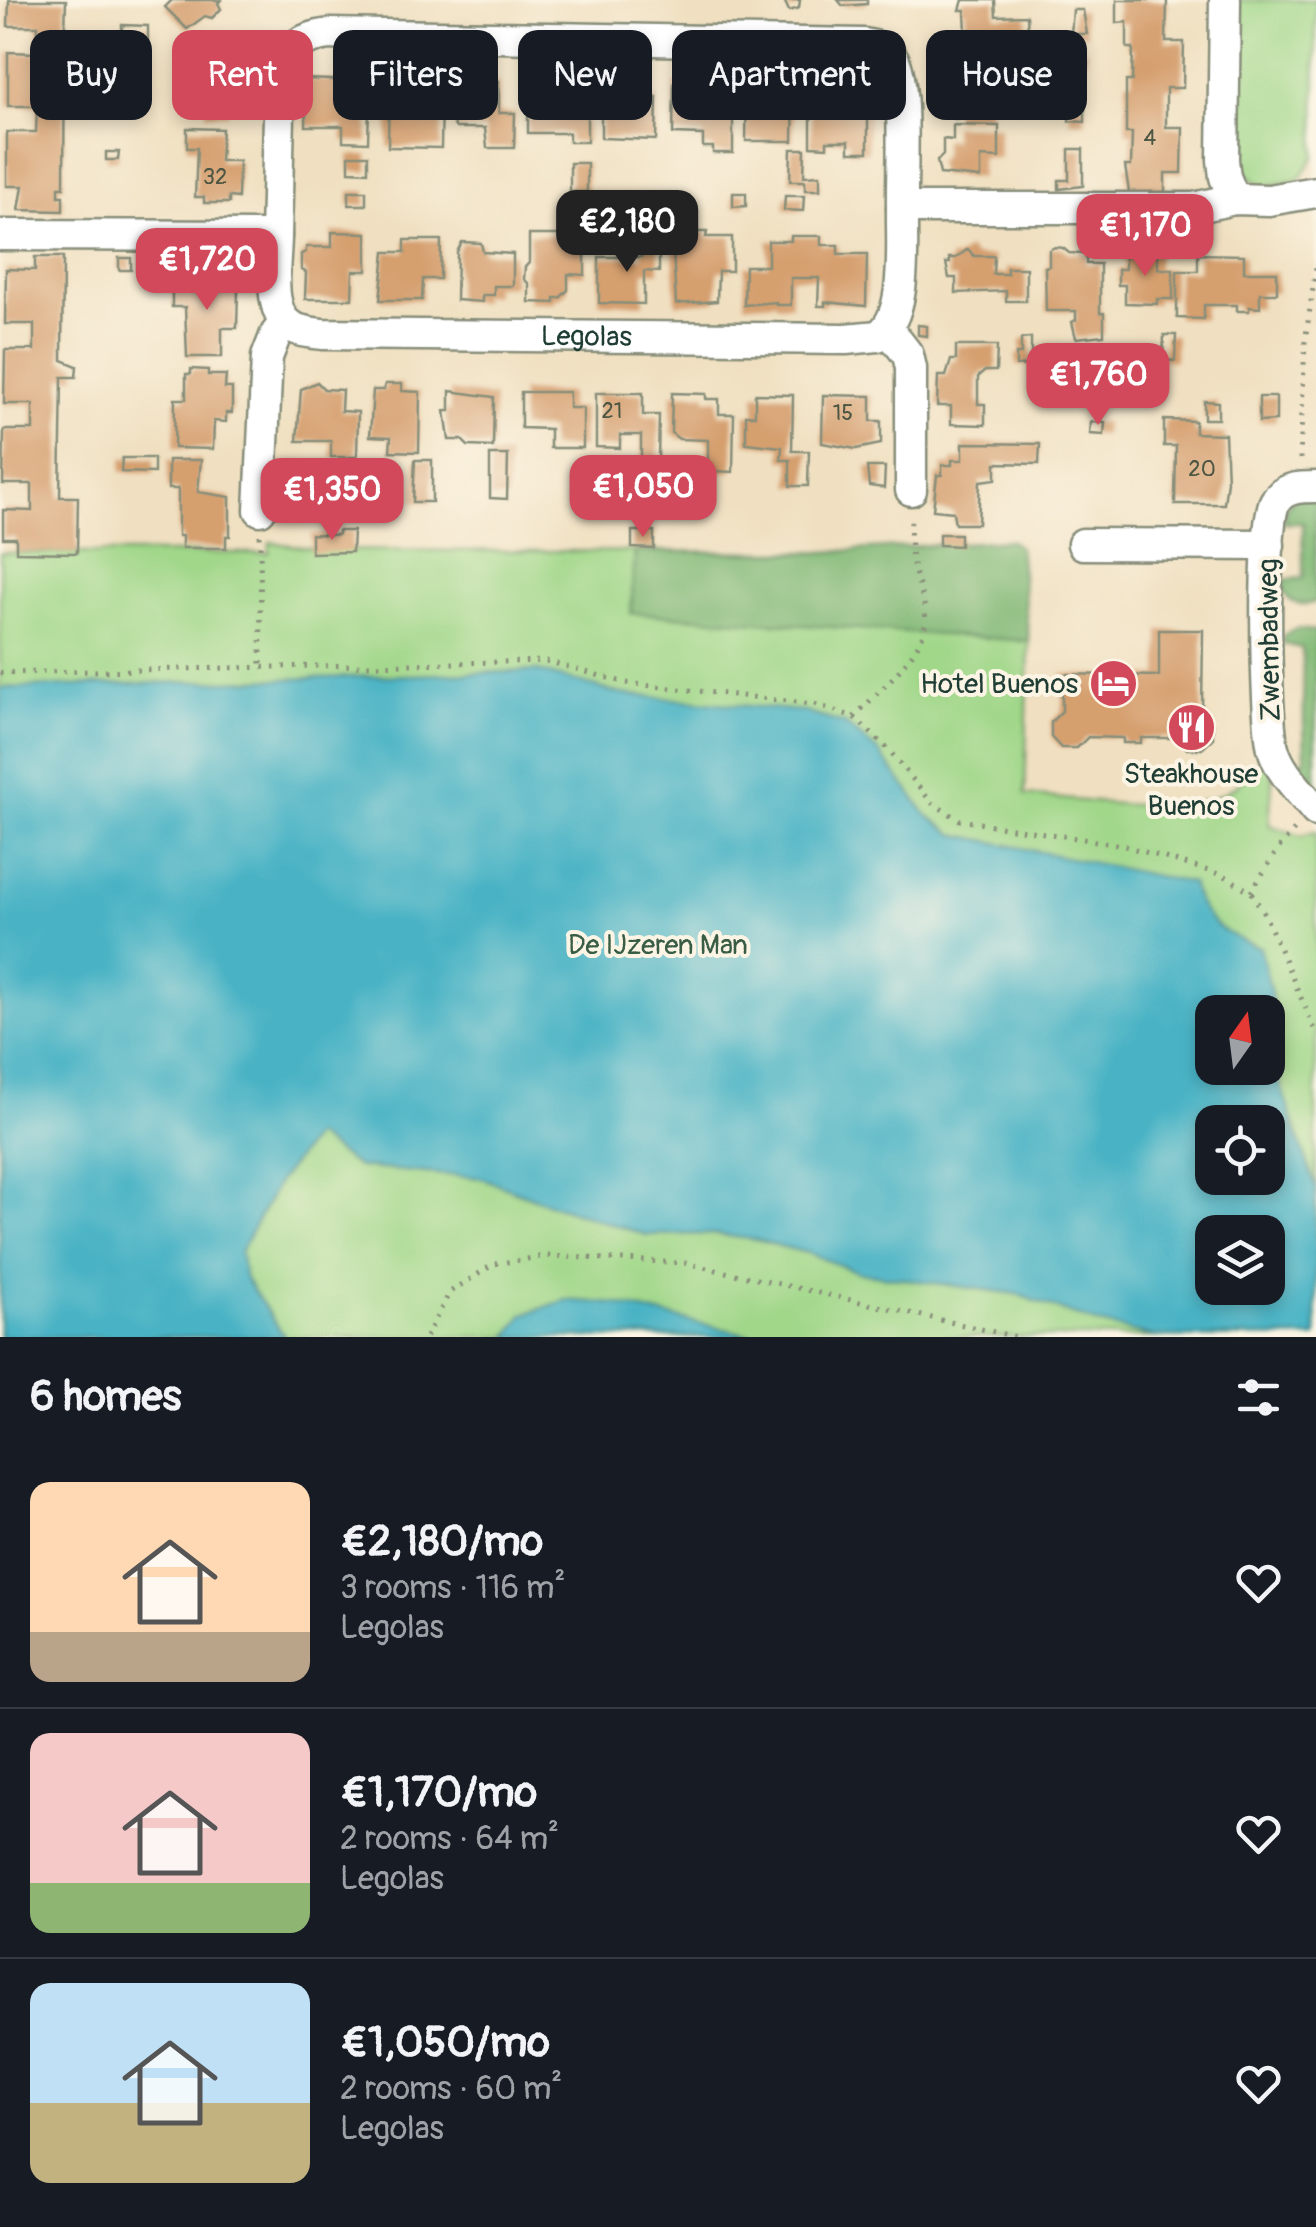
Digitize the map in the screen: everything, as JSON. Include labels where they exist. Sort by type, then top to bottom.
[{"type":"street","points":[[1226,0],[1224,160],[1225,177],[1234,200]]},
{"type":"street","points":[[260,510],[267,357],[276,334],[286,322],[276,302],[280,76],[294,45],[308,37],[330,34],[874,46],[890,54],[899,69],[902,208],[898,306],[888,328],[908,355],[911,368],[911,490]]},
{"type":"street","points":[[902,208],[1194,208],[1316,192]]},
{"type":"street","points":[[0,234],[276,236]]},
{"type":"street","name":"Legolas","points":[[286,322],[292,328],[323,334],[372,336],[846,339],[878,336],[888,328]]},
{"type":"street","name":"Zwembadweg","points":[[1307,487],[1276,500],[1272,508],[1268,545],[1268,676],[1273,750],[1285,773],[1316,811]]},
{"type":"street","points":[[1083,544],[1268,545]]},
{"type":"path","points":[[1307,487],[1305,342],[1316,268]]},
{"type":"path","points":[[260,510],[261,667]]},
{"type":"path","points":[[854,718],[892,677],[918,644],[925,628],[910,539]]},
{"type":"path","points":[[0,672],[546,660],[626,682],[814,704],[854,718],[888,749],[932,803],[960,820],[1122,845],[1225,876],[1251,892],[1316,1032]]},
{"type":"path","points":[[1251,892],[1278,849],[1316,811]]},
{"type":"path","points":[[426,1337],[450,1292],[494,1264],[546,1256],[685,1263],[1017,1337]]},
{"type":"green space","points":[[1238,0],[1316,0],[1315,156],[1299,180],[1264,186],[1245,172],[1237,158]]},
{"type":"green space","points":[[1316,495],[1316,602],[1303,604],[1288,598],[1283,580],[1303,578],[1303,523],[1284,523],[1286,508],[1293,499]]},
{"type":"green space","points":[[1009,540],[1019,547],[1029,641],[631,613],[635,551],[808,553]]},
{"type":"green space","name":"De IJzeren Man","points":[[270,542],[323,550],[1014,553],[1019,641],[1029,641],[1025,795],[1152,805],[1201,801],[1232,788],[1263,761],[1273,769],[1269,825],[1301,836],[1316,832],[1316,1337],[0,1337],[0,553],[269,553]]},
{"type":"green space","points":[[1296,629],[1316,631],[1316,797],[1294,762],[1305,760],[1302,648],[1283,644],[1283,636]]},
{"type":"water","name":"De IJzeren Man","points":[[538,671],[621,694],[801,711],[845,724],[879,752],[927,815],[954,834],[1191,883],[1201,907],[1216,925],[1235,938],[1260,947],[1271,995],[1195,995],[1195,1085],[1280,1085],[1316,1188],[1316,1337],[1155,1337],[1099,1324],[1016,1294],[860,1273],[811,1254],[756,1240],[714,1234],[646,1235],[482,1178],[358,1167],[314,1136],[279,1181],[240,1252],[245,1279],[285,1337],[0,1337],[0,688]]},
{"type":"water","points":[[566,1300],[617,1304],[758,1337],[507,1337],[524,1314]]},
{"type":"building","points":[[9,0],[66,0],[65,30],[8,26]]},
{"type":"building","points":[[172,0],[221,0],[221,9],[212,18],[205,16],[187,29],[165,7]]},
{"type":"building","points":[[784,0],[800,0],[799,8],[789,11]]},
{"type":"building","points":[[838,0],[867,0],[867,4],[843,6]]},
{"type":"building","points":[[963,0],[995,0],[996,16],[1027,15],[1028,30],[966,30],[965,10],[960,10]]},
{"type":"building","points":[[1117,0],[1167,0],[1166,42],[1184,42],[1183,88],[1166,88],[1166,127],[1183,127],[1182,173],[1165,173],[1165,193],[1129,192],[1125,166],[1131,166],[1132,133],[1126,133],[1126,81],[1132,81],[1133,48],[1127,48],[1127,22],[1117,23]]},
{"type":"building","points":[[1073,10],[1083,10],[1086,30],[1071,30]]},
{"type":"building","points":[[122,25],[148,26],[148,30],[122,30]]},
{"type":"building","points":[[8,52],[30,53],[30,106],[8,106]]},
{"type":"building","points":[[313,79],[333,80],[333,120],[369,120],[368,142],[343,141],[343,126],[306,126],[306,120],[313,120]]},
{"type":"building","points":[[499,81],[499,113],[515,113],[514,148],[487,148],[485,128],[454,125],[454,120],[498,120]]},
{"type":"building","points":[[652,97],[657,97],[656,140],[601,138],[601,120],[652,120]]},
{"type":"building","points":[[36,120],[64,120],[64,187],[59,187],[63,211],[19,210],[23,186],[7,186],[7,132],[36,132]]},
{"type":"building","points":[[388,120],[442,120],[441,148],[388,147]]},
{"type":"building","points":[[528,120],[587,120],[587,142],[569,142],[569,133],[528,133]]},
{"type":"building","points":[[673,120],[733,120],[733,153],[713,153],[713,147],[703,147],[703,135],[673,134]]},
{"type":"building","points":[[746,120],[793,120],[793,141],[746,141]]},
{"type":"building","points":[[811,120],[868,120],[868,152],[849,152],[849,141],[827,141],[827,147],[811,146]]},
{"type":"building","points":[[953,125],[999,126],[999,158],[981,157],[981,178],[940,174],[937,161],[943,155],[943,139],[953,140]]},
{"type":"building","points":[[187,128],[222,129],[220,161],[239,161],[238,198],[229,197],[229,203],[204,203],[204,197],[195,197],[197,148],[187,148]]},
{"type":"building","points":[[791,149],[805,149],[804,176],[820,175],[820,190],[805,190],[805,181],[790,181]]},
{"type":"building","points":[[1069,149],[1083,149],[1083,186],[1059,189],[1059,180],[1069,180]]},
{"type":"building","points":[[106,152],[119,152],[118,160],[106,160]]},
{"type":"building","points":[[349,155],[368,155],[368,172],[349,171]]},
{"type":"building","points":[[570,163],[587,163],[587,192],[570,192]]},
{"type":"building","points":[[349,191],[366,191],[366,205],[349,205]]},
{"type":"building","points":[[733,193],[746,193],[746,206],[733,207]]},
{"type":"building","points":[[575,194],[586,206],[578,214],[567,202]]},
{"type":"building","points":[[785,196],[804,196],[803,211],[784,210]]},
{"type":"building","points":[[332,232],[367,233],[367,271],[353,271],[352,299],[305,299],[306,272],[301,270],[301,254],[306,247],[332,247]]},
{"type":"building","points":[[685,232],[732,237],[732,271],[718,271],[717,301],[676,304],[673,250],[684,250]]},
{"type":"building","points":[[529,235],[585,235],[585,275],[568,274],[568,290],[555,298],[555,303],[529,302],[529,284],[524,279],[529,263]]},
{"type":"building","points":[[791,236],[821,236],[821,245],[838,245],[838,254],[867,254],[866,306],[825,302],[825,306],[818,306],[819,278],[791,278],[791,305],[744,305],[745,266],[768,266],[768,241],[791,241]]},
{"type":"building","points":[[405,240],[441,240],[440,279],[423,279],[422,300],[380,300],[385,252],[405,252]]},
{"type":"building","points":[[643,240],[659,240],[659,272],[644,271],[644,304],[599,303],[599,257],[642,257]]},
{"type":"building","points":[[462,242],[481,243],[483,252],[513,254],[513,286],[494,286],[494,295],[482,295],[482,302],[456,300],[457,252]]},
{"type":"building","points":[[1055,247],[1086,254],[1086,264],[1100,264],[1104,335],[1076,338],[1072,322],[1076,320],[1076,311],[1046,311],[1045,267],[1049,266],[1049,250]]},
{"type":"building","points":[[968,249],[974,256],[994,256],[993,274],[1007,274],[1007,268],[1026,268],[1026,301],[1006,301],[1006,291],[956,293],[956,278],[949,278],[946,263]]},
{"type":"building","points":[[1125,253],[1158,253],[1158,269],[1173,269],[1173,299],[1157,299],[1157,304],[1125,303],[1125,285],[1118,285],[1118,269],[1125,269]]},
{"type":"building","points":[[1198,254],[1244,255],[1244,272],[1277,272],[1277,293],[1260,293],[1260,308],[1249,307],[1249,311],[1237,311],[1237,305],[1204,305],[1204,319],[1177,318],[1177,271],[1198,271]]},
{"type":"building","points":[[35,257],[63,257],[62,360],[77,366],[76,377],[62,377],[60,497],[78,497],[77,553],[16,552],[16,538],[3,538],[3,510],[32,511],[32,484],[3,484],[4,430],[33,430],[33,404],[4,404],[5,350],[34,350],[34,324],[5,324],[6,269],[35,270]]},
{"type":"building","points":[[119,258],[131,258],[131,270],[119,270]]},
{"type":"building","points":[[203,274],[218,274],[218,279],[227,279],[238,290],[237,328],[222,328],[222,357],[187,357],[185,307],[172,307],[172,287],[186,288],[186,279],[203,279]]},
{"type":"building","points":[[918,325],[927,326],[927,336],[918,335]]},
{"type":"building","points":[[1164,335],[1176,335],[1175,361],[1163,360]]},
{"type":"building","points":[[1031,338],[1031,365],[1016,366],[1021,339]]},
{"type":"building","points":[[956,346],[997,346],[996,371],[985,371],[978,377],[978,404],[985,404],[985,425],[951,424],[951,406],[937,406],[938,376],[946,376],[951,360],[956,360]]},
{"type":"building","points":[[191,369],[208,370],[208,375],[226,375],[225,388],[232,388],[232,413],[226,413],[226,422],[214,421],[213,449],[174,448],[175,399],[186,399],[186,374],[191,374]]},
{"type":"building","points":[[317,382],[324,389],[342,390],[341,411],[358,412],[357,457],[331,457],[331,441],[297,441],[301,389]]},
{"type":"building","points":[[385,384],[402,384],[402,391],[420,392],[419,452],[390,451],[391,437],[370,436],[373,390],[384,390]]},
{"type":"building","points":[[450,391],[494,397],[493,447],[449,440],[445,411],[450,411]]},
{"type":"building","points":[[521,392],[569,392],[569,408],[583,408],[583,448],[550,448],[550,429],[521,428]]},
{"type":"building","points":[[596,393],[643,393],[643,415],[659,415],[658,460],[641,460],[641,435],[620,435],[620,448],[596,447]]},
{"type":"building","points":[[672,393],[706,394],[706,399],[719,399],[719,414],[734,414],[733,472],[714,471],[708,466],[708,440],[679,439],[671,433]]},
{"type":"building","points":[[755,394],[793,395],[792,451],[809,451],[808,486],[790,486],[790,460],[781,460],[782,447],[746,443],[746,415],[755,415]]},
{"type":"building","points":[[823,395],[871,396],[871,421],[881,421],[881,444],[856,449],[822,443]]},
{"type":"building","points":[[1259,397],[1276,397],[1276,421],[1259,422]]},
{"type":"building","points":[[1204,401],[1218,402],[1218,419],[1204,419]]},
{"type":"building","points":[[1164,420],[1195,421],[1195,433],[1225,434],[1224,504],[1175,504],[1176,446],[1164,446]]},
{"type":"building","points":[[1091,422],[1105,423],[1104,435],[1090,434]]},
{"type":"building","points":[[963,443],[1040,444],[1039,464],[996,463],[996,479],[980,481],[978,524],[955,524],[953,512],[933,510],[937,475],[942,475],[942,465],[963,460]]},
{"type":"building","points":[[490,455],[508,455],[507,499],[490,498]]},
{"type":"building","points":[[122,458],[154,458],[154,473],[121,472]]},
{"type":"building","points":[[168,460],[201,460],[198,492],[230,497],[230,536],[226,536],[226,548],[182,548],[182,536],[178,536],[178,489],[168,489]]},
{"type":"building","points":[[415,460],[432,460],[432,502],[413,502]]},
{"type":"building","points":[[867,467],[885,467],[884,488],[869,486]]},
{"type":"building","points":[[338,531],[353,531],[352,552],[311,553],[311,534],[338,535]]},
{"type":"building","points":[[632,531],[654,531],[654,549],[632,548]]},
{"type":"building","points":[[939,534],[960,534],[960,546],[939,545]]},
{"type":"building","points":[[1159,630],[1203,630],[1202,712],[1213,723],[1213,739],[1202,749],[1187,749],[1176,738],[1141,738],[1141,743],[1123,743],[1123,738],[1088,737],[1077,748],[1061,748],[1051,737],[1051,722],[1062,711],[1062,674],[1159,676]]},
{"type":"place","name":"Hotel Buenos","points":[[1113,684]]},
{"type":"place","name":"Steakhouse Buenos","points":[[1191,727]]}]
